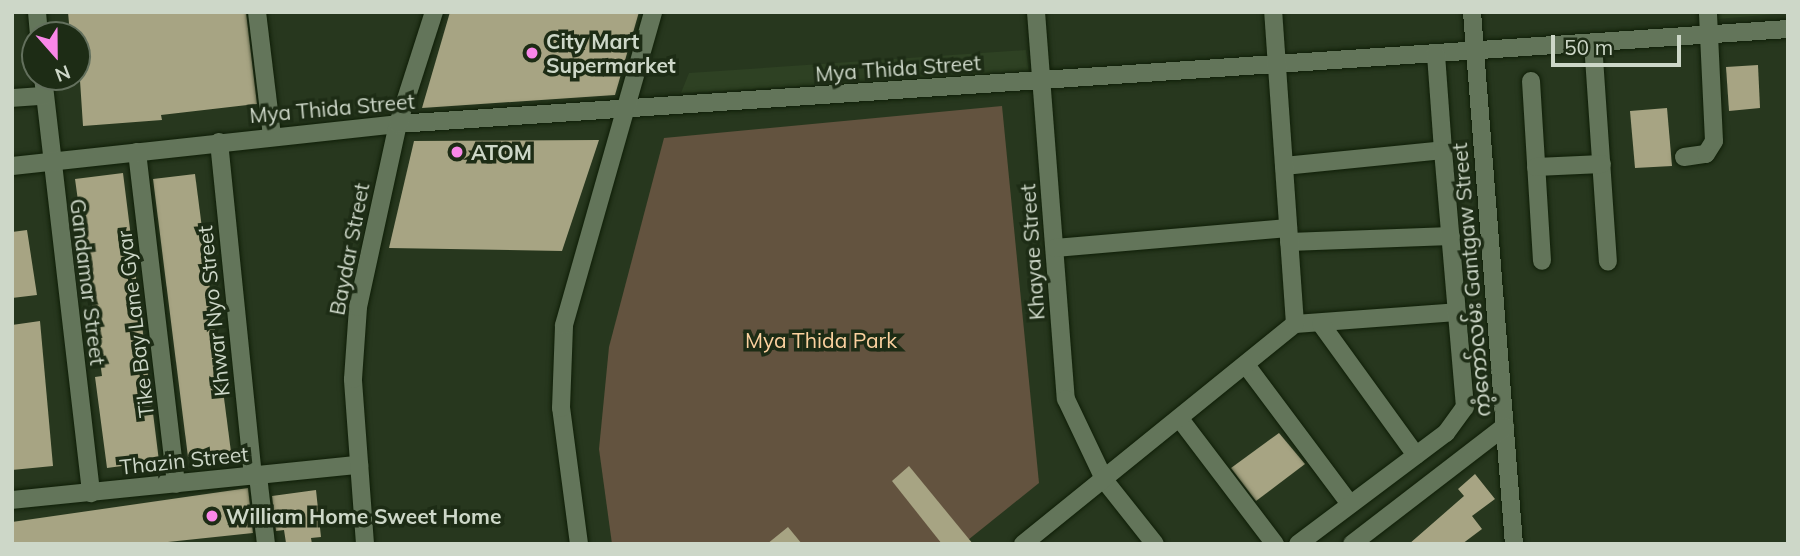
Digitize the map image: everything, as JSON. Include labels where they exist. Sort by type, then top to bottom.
[{"type":"street","points":[[257,12],[272,136]]},
{"type":"street","name":"Baydar Street","points":[[365,544],[354,379],[358,307],[398,124],[434,12]]},
{"type":"street","points":[[579,544],[561,408],[564,325],[653,12]]},
{"type":"street","name":"Khayae Street","points":[[1036,12],[1066,399],[1105,481],[1155,544]]},
{"type":"street","points":[[1273,12],[1296,324]]},
{"type":"street","name":"ကံ့ကော်လမ်း Gantgaw Street","points":[[1472,12],[1514,544]]},
{"type":"street","points":[[1684,157],[1706,154],[1714,141],[1708,12]]},
{"type":"street","name":"Mya Thida Street","points":[[12,166],[50,162],[139,160],[219,142],[398,124],[1788,29]]},
{"type":"street","points":[[1593,43],[1608,261]]},
{"type":"street","points":[[1298,544],[1446,433],[1465,407],[1436,54]]},
{"type":"street","points":[[1531,81],[1542,261]]},
{"type":"street","name":"Gandamar Street","points":[[44,91],[91,493]]},
{"type":"street","points":[[12,98],[44,96]]},
{"type":"street","name":"Khwar Nyo Street","points":[[219,142],[255,476],[265,544]]},
{"type":"street","points":[[1284,166],[1443,150]]},
{"type":"street","name":"Tike Bay Lane Gyar","points":[[139,160],[175,479]]},
{"type":"street","points":[[1536,167],[1602,164]]},
{"type":"street","points":[[1055,248],[1289,235],[1451,236]]},
{"type":"street","points":[[1023,544],[1105,481],[1296,324],[1457,312]]},
{"type":"street","points":[[1321,324],[1416,455]]},
{"type":"street","points":[[1246,365],[1350,504]]},
{"type":"street","points":[[1180,419],[1275,544]]},
{"type":"street","points":[[1352,544],[1505,426]]},
{"type":"street","name":"Thazin Street","points":[[12,500],[91,493],[175,479],[255,476],[359,465]]},
{"type":"shaded area","points":[[1717,12],[1788,12],[1788,13],[1717,19]]},
{"type":"shaded area","points":[[1026,50],[1029,73],[681,93],[689,73]]},
{"type":"green space","name":"Mya Thida Park","points":[[1002,106],[1039,483],[963,544],[612,544],[599,449],[609,347],[664,138]]},
{"type":"building","points":[[68,12],[246,12],[257,104],[161,115],[162,120],[83,126],[81,91],[91,91],[91,21],[69,21]]},
{"type":"building","name":"City Mart Supermarket","points":[[450,12],[639,12],[615,95],[422,108]]},
{"type":"building","points":[[1758,65],[1760,108],[1729,111],[1726,67]]},
{"type":"building","points":[[1667,108],[1672,166],[1635,168],[1630,111]]},
{"type":"building","points":[[599,140],[562,251],[389,248],[414,141]]},
{"type":"building","points":[[123,173],[159,461],[107,468],[95,377],[102,376],[75,179]]},
{"type":"building","points":[[195,174],[231,452],[188,457],[153,179]]},
{"type":"building","points":[[27,230],[37,295],[12,298],[12,232]]},
{"type":"building","points":[[40,321],[53,466],[12,470],[12,325]]},
{"type":"building","points":[[1279,433],[1305,464],[1256,501],[1231,468]]},
{"type":"building","points":[[909,466],[973,544],[942,544],[892,481]]},
{"type":"building","points":[[1475,474],[1495,499],[1472,516],[1482,529],[1462,544],[1409,544],[1464,496],[1458,489]]},
{"type":"building","points":[[248,488],[253,533],[149,544],[12,544],[12,522]]},
{"type":"building","points":[[316,490],[321,537],[311,538],[312,544],[286,543],[284,530],[276,531],[272,496]]},
{"type":"building","points":[[788,527],[802,544],[767,544]]},
{"type":"place","name":"City Mart Supermarket","points":[[532,53]]},
{"type":"place","name":"ATOM","points":[[457,152]]},
{"type":"place","name":"William Home Sweet Home","points":[[212,516]]}]
